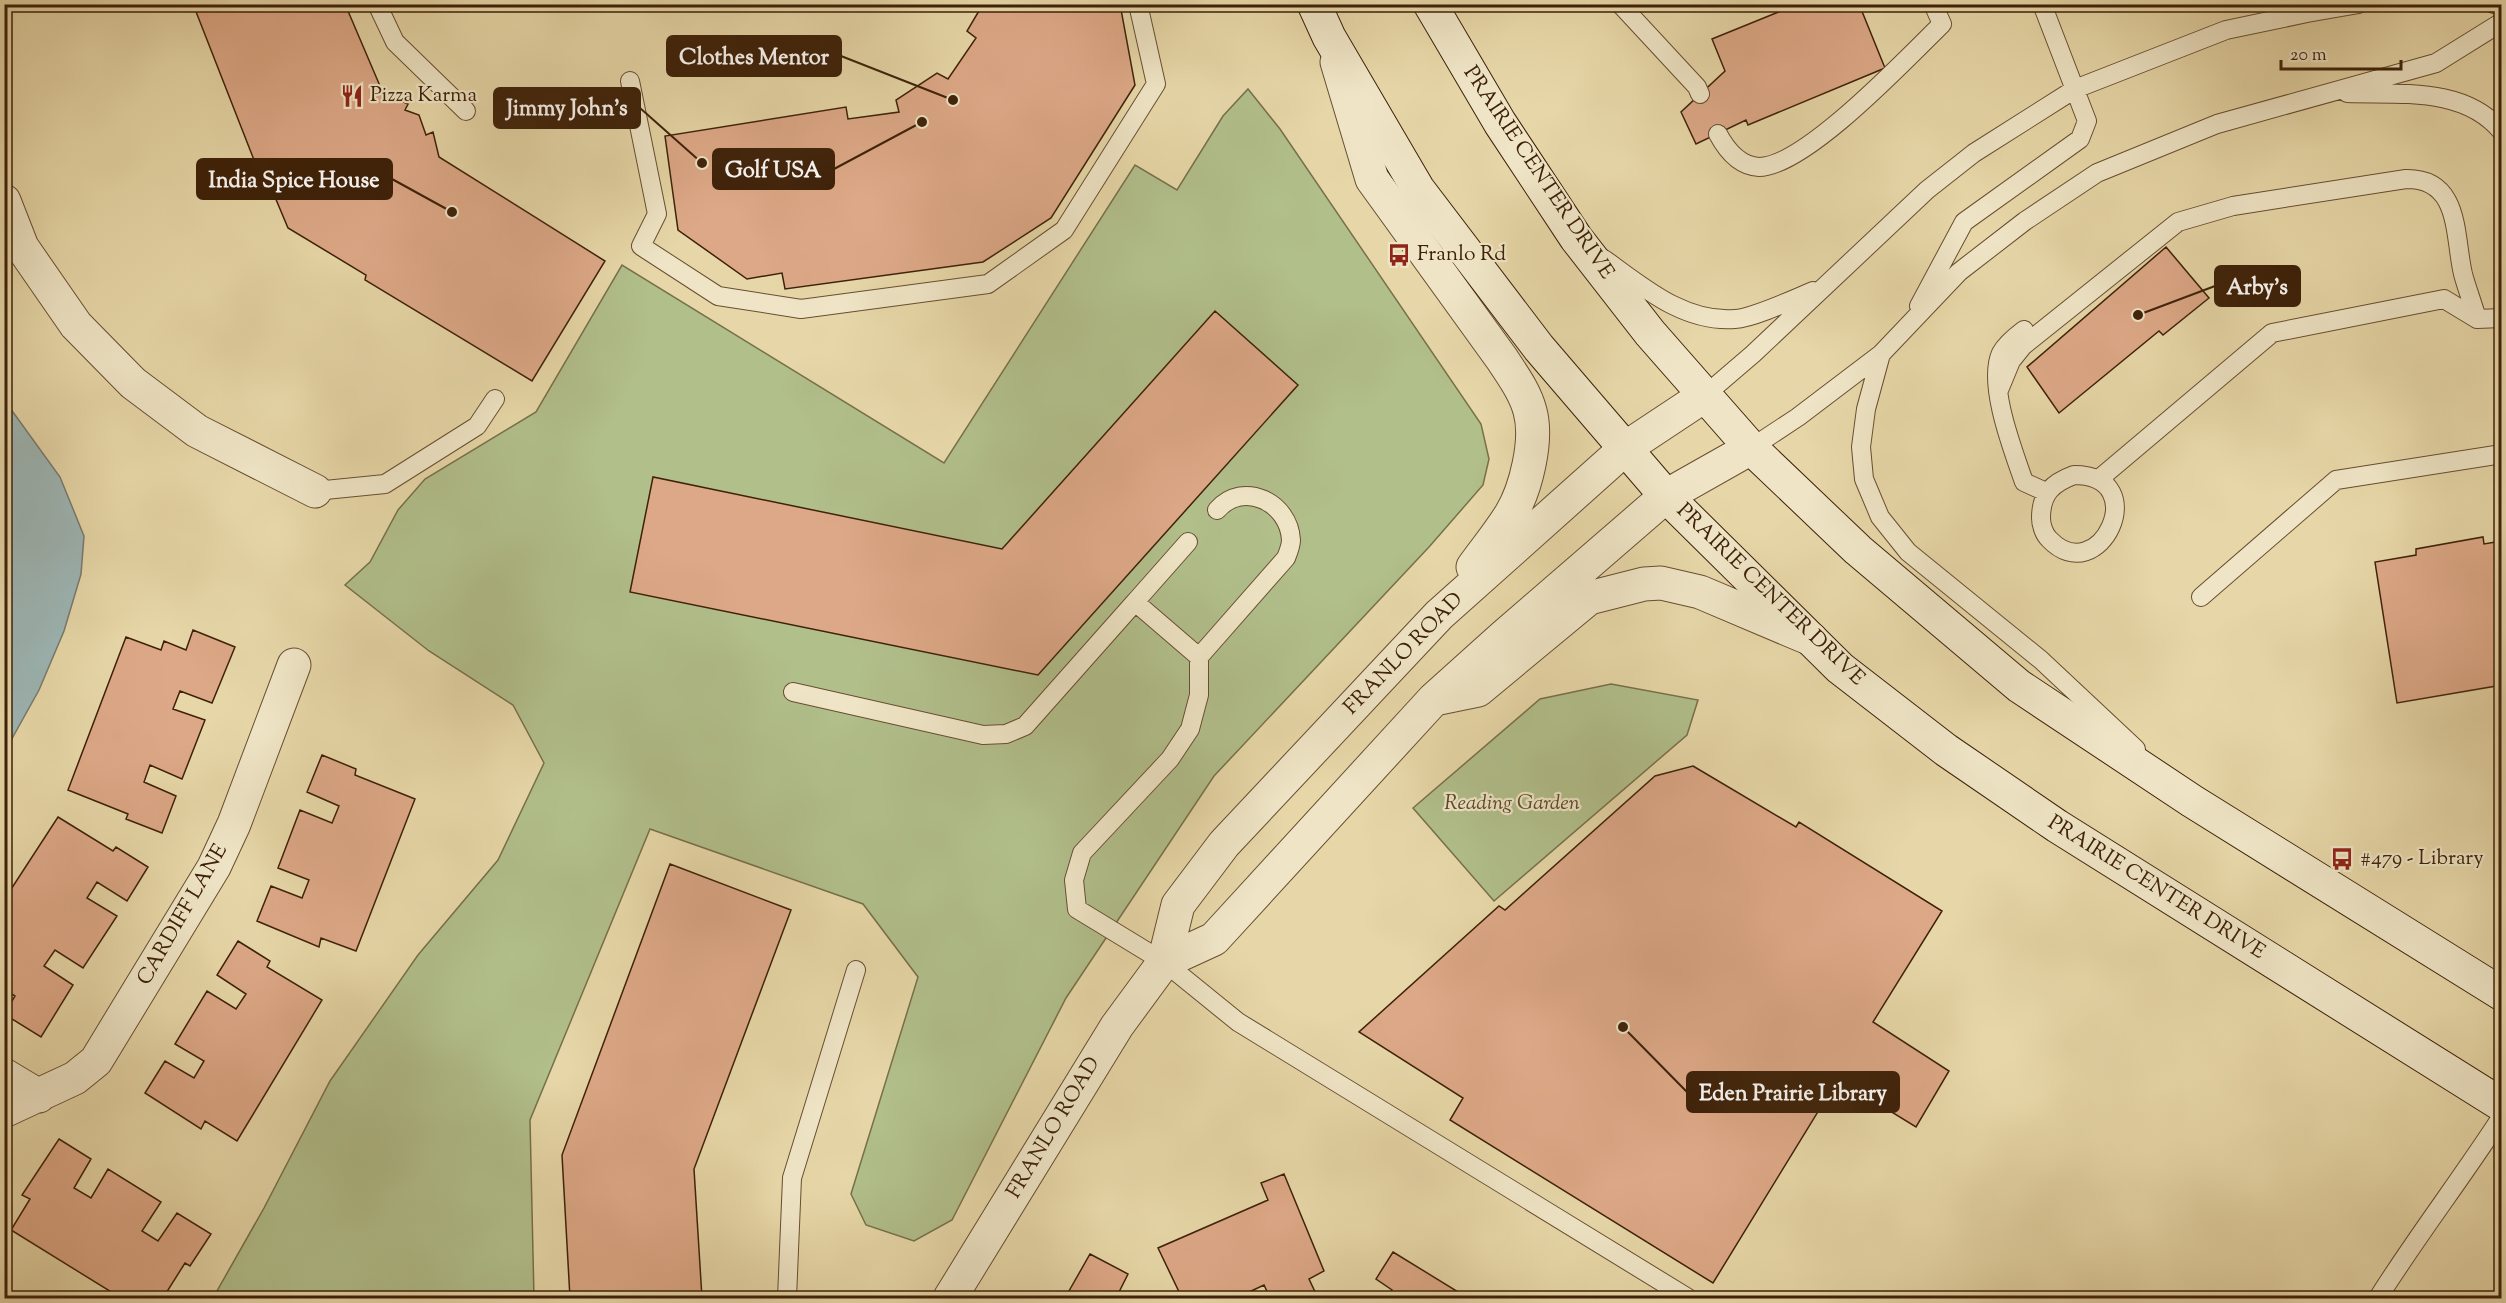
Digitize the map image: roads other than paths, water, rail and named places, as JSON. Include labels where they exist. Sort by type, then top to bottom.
[{"type":"street","name":"PRAIRIE CENTER DRIVE","points":[[1314,4],[1329,37],[1418,189],[1539,348],[1666,496],[1840,668],[1946,750],[2057,826],[2502,1105]]},
{"type":"street","name":"PRAIRIE CENTER DRIVE","points":[[1430,4],[1500,123],[1576,238],[1659,344],[1751,448],[1858,550],[2019,686],[2193,801],[2502,994]]},
{"type":"street","points":[[1329,37],[1372,179],[1521,387],[1530,412],[1532,431],[1528,470],[1512,513],[1439,615]]},
{"type":"street","points":[[4,201],[13,250],[76,325],[133,383],[197,431],[315,491]]},
{"type":"street","name":"FRANLO ROAD","points":[[950,1299],[1117,1026],[1164,962],[1178,905],[1224,844],[1439,615],[1626,447],[1704,396]]},
{"type":"street","name":"FRANLO ROAD","points":[[1164,962],[1214,939],[1434,699],[1666,496],[1751,448]]},
{"type":"street","points":[[1434,699],[1478,690],[1588,598],[1644,584],[1661,583],[1700,592],[1810,639]]},
{"type":"street","name":"CARDIFF LANE","points":[[4,1111],[75,1078],[96,1061],[214,867],[234,824],[294,665]]},
{"type":"street","points":[[4,1075],[39,1096]]},
{"type":"lane","points":[[377,4],[395,42],[466,111]]},
{"type":"lane","points":[[630,81],[657,214],[641,246],[718,296],[801,309],[988,284],[1064,230],[1156,84],[1138,4]]},
{"type":"lane","points":[[1620,4],[1697,87],[1700,94]]},
{"type":"lane","points":[[1718,134],[1725,148],[1740,160],[1757,167],[1776,164],[1793,156],[1859,105],[1942,24],[1933,4]]},
{"type":"lane","points":[[1908,325],[1964,222],[2080,139],[2087,121],[2042,4]]},
{"type":"lane","points":[[1704,396],[1927,190],[1974,153],[2075,89],[2226,30],[2360,4]]},
{"type":"lane","points":[[2494,4],[2502,5]]},
{"type":"lane","points":[[1751,448],[1798,417],[1881,354],[1959,272],[2025,221],[2097,173],[2217,124],[2436,63],[2502,22]]},
{"type":"lane","points":[[2330,92],[2437,96],[2472,107],[2502,132]]},
{"type":"lane","points":[[2046,492],[2024,482],[2007,435],[1996,372],[2002,352],[2014,338],[2169,215],[2188,207],[2233,206],[2419,178],[2433,184],[2445,196],[2452,208],[2463,275],[2478,319]]},
{"type":"lane","points":[[1576,238],[1663,302],[1700,315],[1736,320],[1823,287]]},
{"type":"lane","points":[[2100,480],[2272,333],[2444,298],[2478,319],[2502,318]]},
{"type":"lane","points":[[1881,354],[1866,409],[1861,447],[1864,478],[1880,518],[1908,552],[2041,660],[2193,801]]},
{"type":"lane","points":[[315,491],[385,484],[477,426],[495,399]]},
{"type":"lane","points":[[2201,597],[2336,480],[2502,454]]},
{"type":"lane","points":[[2074,475],[2086,475],[2100,480],[2109,490],[2115,504],[2114,523],[2104,540],[2091,550],[2074,552],[2059,548],[2047,537],[2041,524],[2041,505],[2046,492],[2059,480],[2074,475]]},
{"type":"lane","points":[[1217,510],[1225,500],[1238,496],[1255,495],[1273,506],[1286,522],[1291,540],[1286,558],[1199,657],[1199,694],[1190,729],[1170,759],[1082,854],[1074,880],[1077,909],[1164,962],[1238,1022],[1688,1299]]},
{"type":"lane","points":[[793,692],[983,735],[1006,734],[1025,726],[1188,542]]},
{"type":"lane","points":[[1135,602],[1199,657]]},
{"type":"lane","points":[[787,1299],[792,1178],[856,970]]},
{"type":"lane","points":[[2378,1299],[2402,1260],[2474,1160],[2502,1116]]},
{"type":"water","points":[[5,401],[60,477],[84,536],[81,574],[64,631],[39,690],[5,751]]},
{"type":"place","name":"Pizza Karma","points":[[352,96]]},
{"type":"place","name":"Clothes Mentor","points":[[953,100]]},
{"type":"place","name":"Golf USA","points":[[922,122]]},
{"type":"place","name":"Jimmy John's","points":[[702,163]]},
{"type":"place","name":"India Spice House","points":[[452,212]]},
{"type":"place","name":"Franlo Rd","points":[[1399,255]]},
{"type":"place","name":"Arby's","points":[[2138,315]]},
{"type":"place","name":"#479 - Library","points":[[2342,859]]},
{"type":"place","name":"Eden Prairie Library","points":[[1623,1027]]},
{"type":"park label","name":"Reading Garden","points":[[1512,804]]}]
